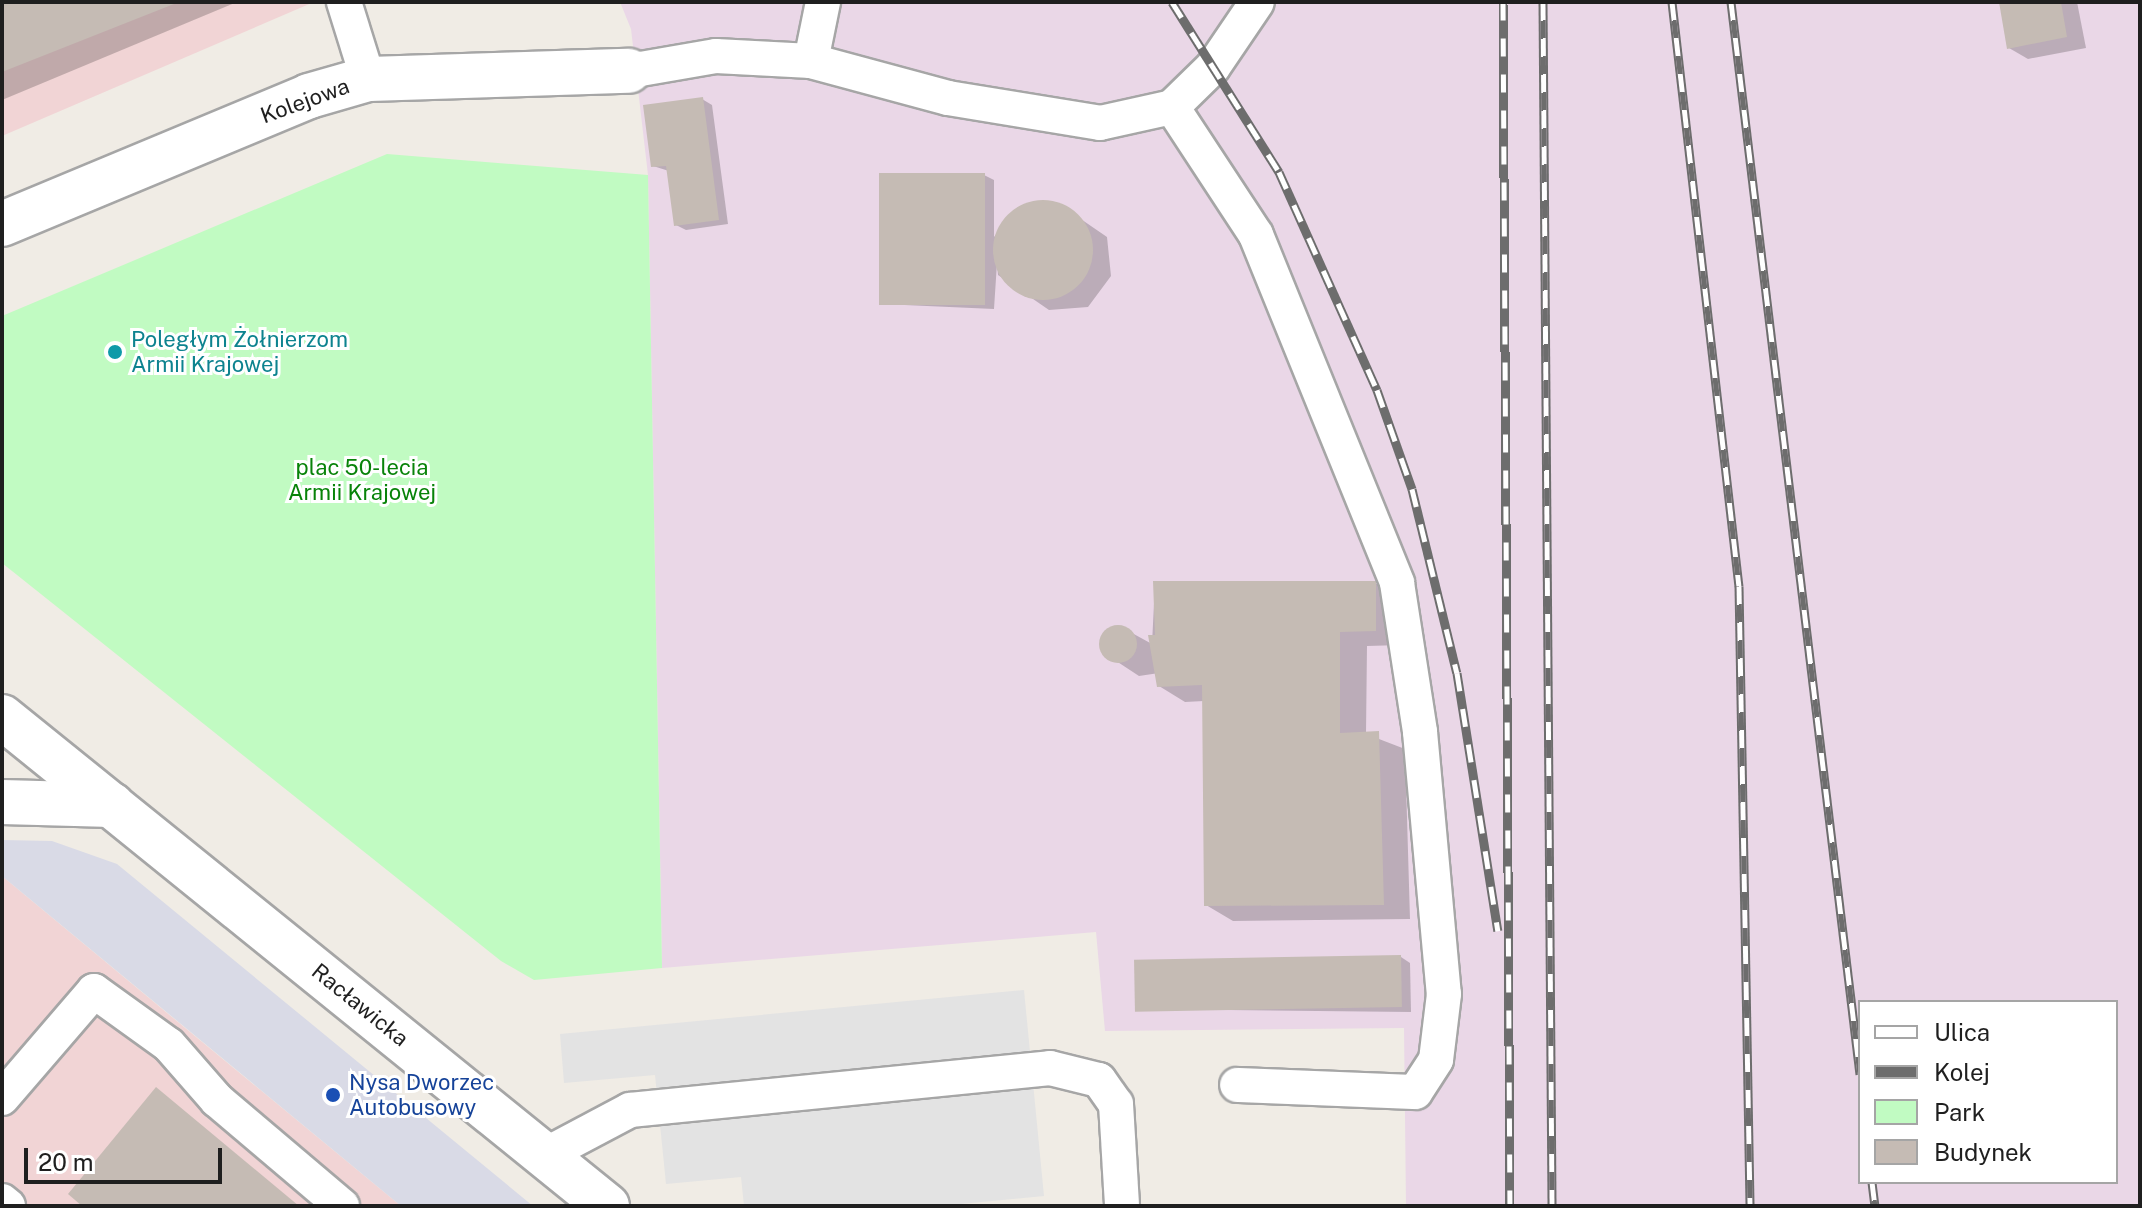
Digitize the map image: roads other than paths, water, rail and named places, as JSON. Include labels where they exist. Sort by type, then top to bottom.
[{"type":"street","name":"Kolejowa","points":[[2,224],[309,96],[368,79],[629,71]]},
{"type":"street","name":"Racławicka","points":[[2,717],[607,1206]]},
{"type":"street","points":[[2,802],[112,805]]},
{"type":"lane","points":[[344,2],[368,79]]},
{"type":"lane","points":[[811,61],[823,2]]},
{"type":"lane","points":[[629,71],[716,56],[811,61],[948,98],[1100,123],[1172,107],[1213,67],[1257,2]]},
{"type":"lane","points":[[1172,107],[1256,235],[1397,583],[1420,732],[1444,994],[1436,1060],[1415,1092],[1237,1085]]},
{"type":"lane","points":[[2,1098],[94,991],[169,1045],[217,1100],[342,1206]]},
{"type":"lane","points":[[545,1155],[630,1110],[1050,1068],[1099,1080],[1116,1104],[1122,1206]]},
{"type":"lane","points":[[2,1201],[8,1206]]},
{"type":"railway","points":[[1172,2],[1279,172],[1377,390],[1412,489],[1457,673],[1498,931]]},
{"type":"railway","points":[[1503,2],[1510,1206]]},
{"type":"railway","points":[[1543,2],[1552,1206]]},
{"type":"railway","points":[[1672,2],[1739,586],[1750,1206]]},
{"type":"railway","points":[[1731,2],[1858,1057]]},
{"type":"railway","points":[[1872,1184],[1875,1206]]},
{"type":"place","name":"Poległym Żołnierzom Armii Krajowej","points":[[115,352]]},
{"type":"place","name":"Nysa Dworzec Autobusowy","points":[[333,1095]]},
{"type":"park label","name":"plac 50-lecia Armii Krajowej","points":[[362,480]]}]
